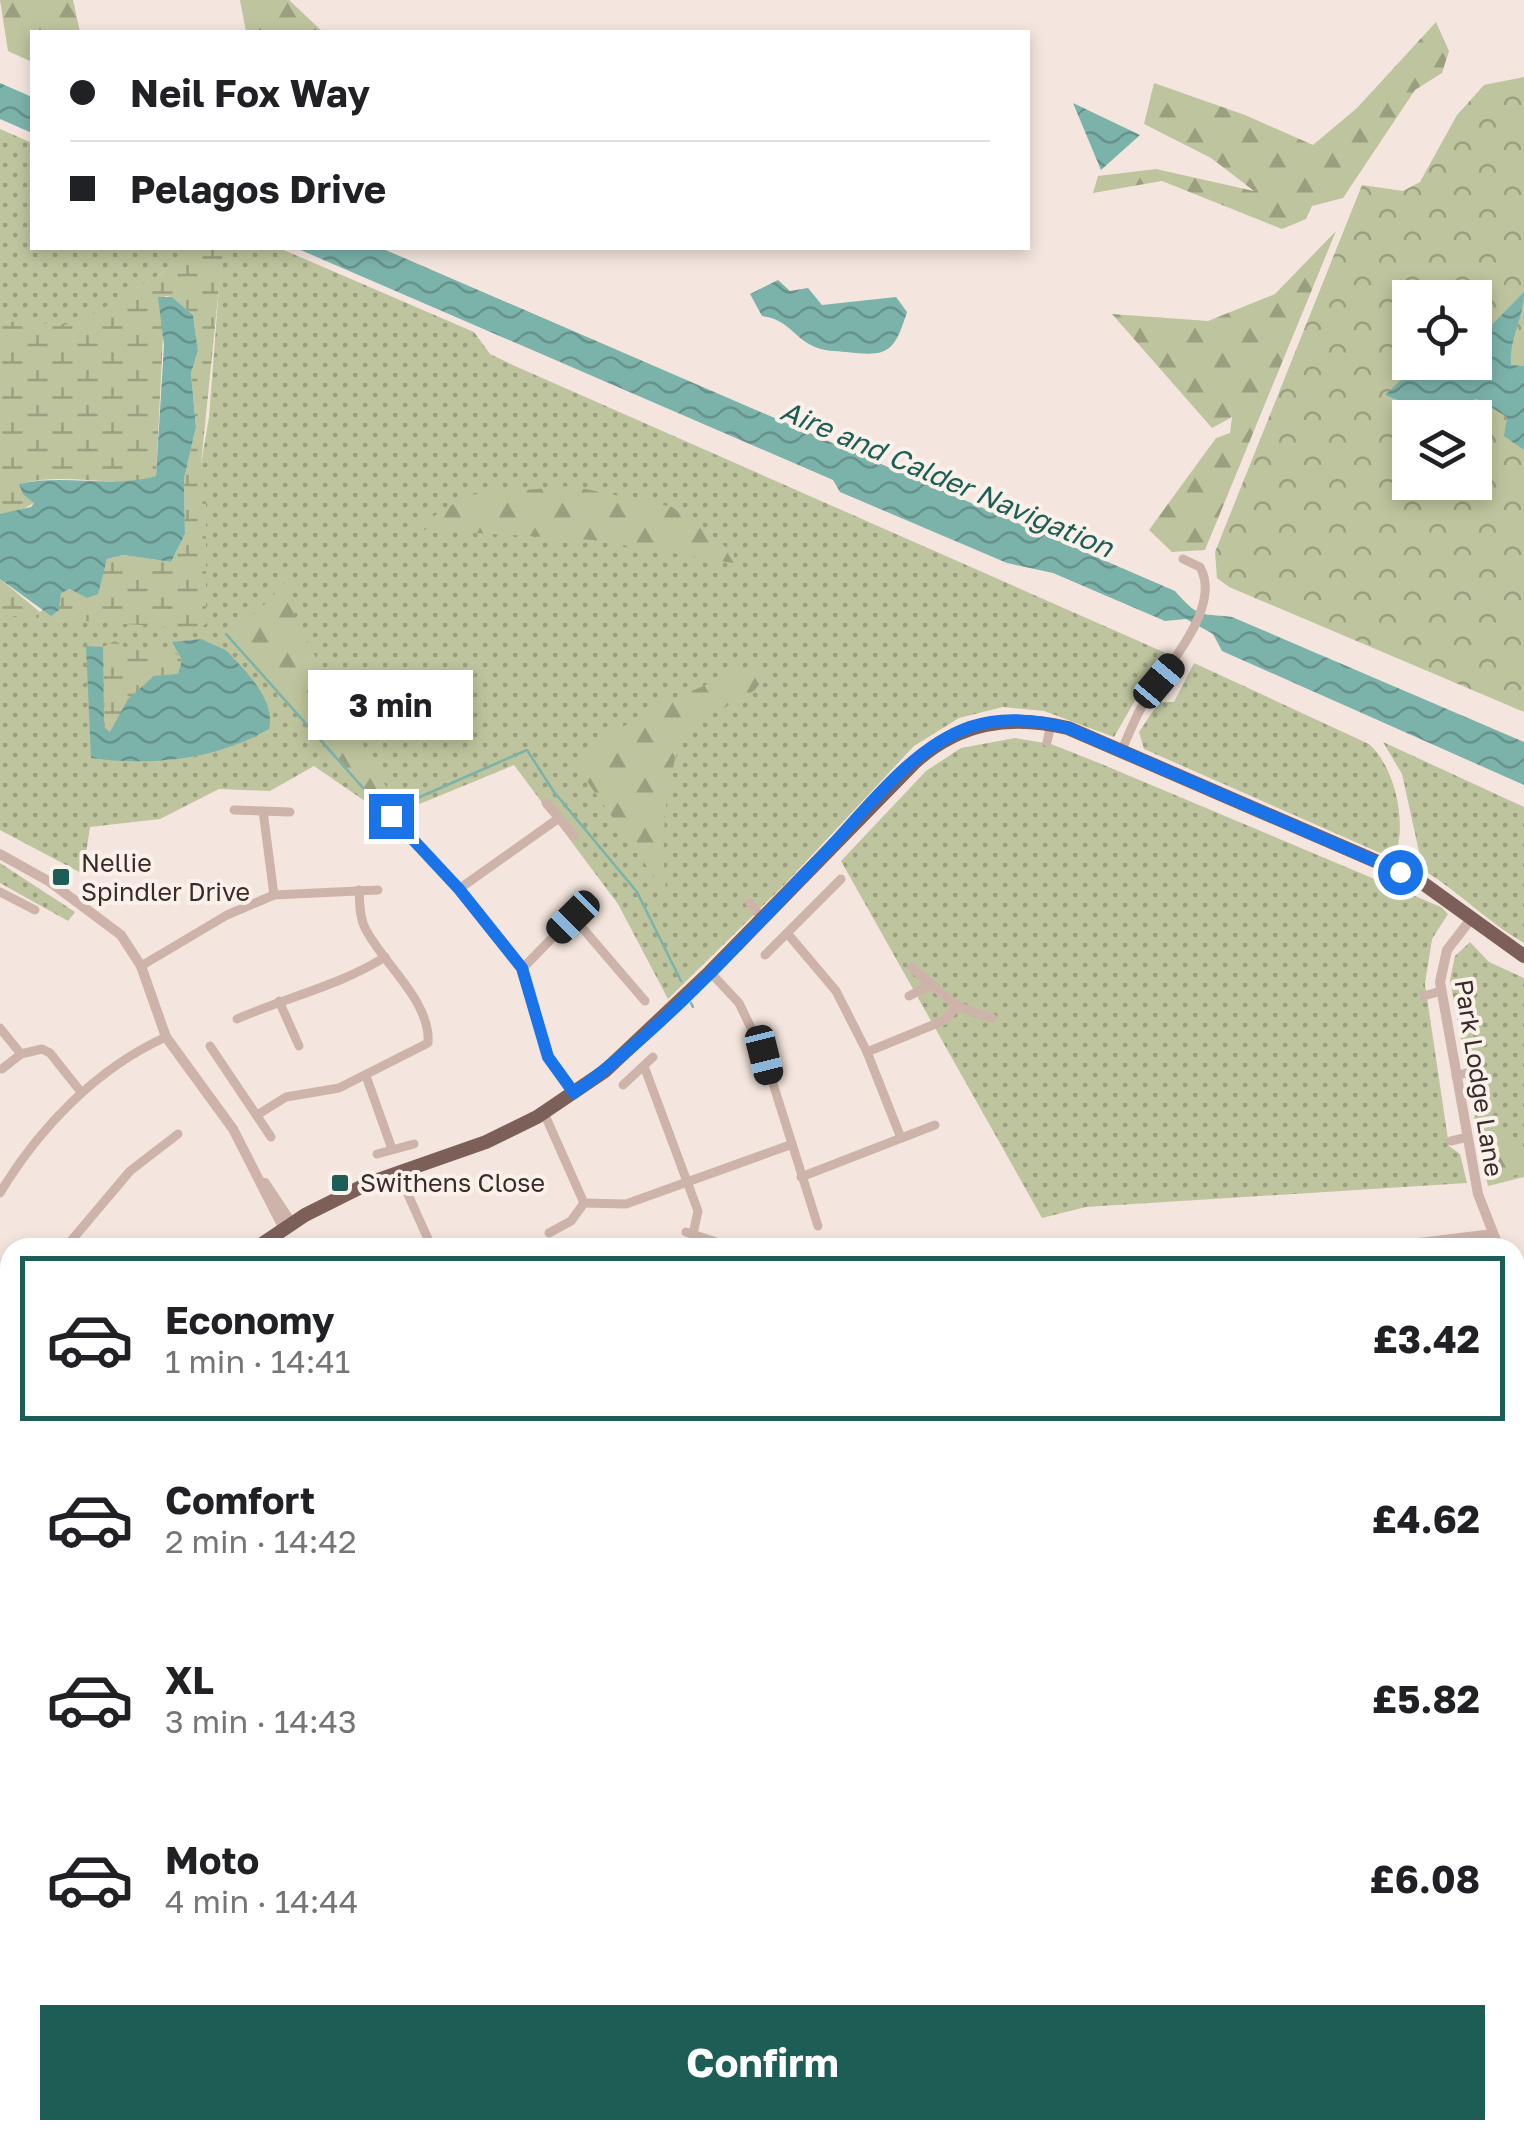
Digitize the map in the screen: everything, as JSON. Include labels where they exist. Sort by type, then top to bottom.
[{"type":"main road","points":[[271,1238],[398,1172],[486,1142],[574,1093],[620,1058],[710,972],[933,746],[984,724],[1011,720],[1050,724],[1418,879],[1524,956]]},
{"type":"street","points":[[1122,752],[1138,713],[1182,652],[1203,601],[1204,574],[1184,559]]},
{"type":"street","points":[[1047,742],[1050,724]]},
{"type":"street","points":[[546,803],[574,836]]},
{"type":"street","points":[[234,810],[290,812]]},
{"type":"street","points":[[263,811],[264,844],[274,895]]},
{"type":"street","points":[[391,816],[459,889],[522,968],[548,1057],[574,1093]]},
{"type":"street","points":[[459,889],[559,818]]},
{"type":"street","points":[[0,854],[50,882],[105,921],[141,966],[166,1037],[226,1119],[288,1226]]},
{"type":"street","points":[[766,955],[842,880]]},
{"type":"street","points":[[257,1115],[286,1096],[339,1088],[428,1043],[426,1025],[366,930],[359,890]]},
{"type":"street","points":[[141,966],[228,915],[274,895],[378,890]]},
{"type":"street","points":[[0,892],[36,910]]},
{"type":"street","points":[[522,968],[588,901]]},
{"type":"street","points":[[750,903],[762,918]]},
{"type":"street","points":[[573,917],[645,1002]]},
{"type":"street","name":"Park Lodge Lane","points":[[1471,919],[1444,955],[1441,991],[1482,1212],[1495,1238]]},
{"type":"street","points":[[787,933],[836,991],[868,1052],[900,1138]]},
{"type":"street","points":[[237,1019],[279,1000],[352,977],[385,957]]},
{"type":"street","points":[[912,968],[929,986],[958,1006],[992,1018]]},
{"type":"street","points":[[710,972],[738,1004],[764,1055],[818,1226]]},
{"type":"street","points":[[908,996],[929,986]]},
{"type":"street","points":[[1424,996],[1441,991]]},
{"type":"street","points":[[279,1000],[300,1046]]},
{"type":"street","points":[[868,1052],[945,1020],[958,1006]]},
{"type":"street","points":[[0,1028],[21,1054]]},
{"type":"street","points":[[0,1193],[81,1092],[130,1054],[166,1037]]},
{"type":"street","points":[[210,1046],[271,1137]]},
{"type":"street","points":[[2,1069],[35,1048],[50,1052],[81,1092]]},
{"type":"street","points":[[622,1085],[653,1058]]},
{"type":"street","points":[[644,1066],[698,1214],[690,1233],[705,1238]]},
{"type":"street","points":[[1456,1076],[1473,1072]]},
{"type":"street","points":[[366,1076],[392,1148]]},
{"type":"street","points":[[544,1112],[584,1202]]},
{"type":"street","points":[[801,1176],[935,1125]]},
{"type":"street","points":[[73,1238],[130,1171],[178,1134]]},
{"type":"street","points":[[1451,1141],[1468,1137]]},
{"type":"street","points":[[377,1154],[414,1144]]},
{"type":"street","points":[[584,1202],[626,1204],[790,1145]]},
{"type":"street","points":[[398,1172],[428,1238]]},
{"type":"street","points":[[548,1233],[571,1221],[584,1202]]},
{"type":"street","points":[[1460,1238],[1493,1234]]},
{"type":"green space","points":[[0,0],[73,0],[80,30],[30,30],[30,61],[8,51]]},
{"type":"green space","points":[[240,0],[289,0],[321,30],[246,30]]},
{"type":"green space","points":[[1436,22],[1449,51],[1442,73],[1415,90],[1343,198],[1312,206],[1306,219],[1282,229],[1162,181],[1093,193],[1098,176],[1156,169],[1254,191],[1211,158],[1144,124],[1154,83],[1245,115],[1313,145],[1357,108]]},
{"type":"green space","points":[[1524,77],[1524,712],[1229,587],[1217,578],[1215,552],[1362,185],[1403,191],[1420,182],[1457,115],[1484,85]]},
{"type":"green space","points":[[0,129],[30,142],[30,250],[186,250],[162,273],[75,326],[0,321]]},
{"type":"green space","points":[[1336,231],[1205,550],[1172,552],[1149,530],[1216,438],[1230,433],[1232,417],[1212,428],[1112,314],[1208,321],[1275,294]]},
{"type":"green space","points":[[184,250],[223,250],[201,464],[206,502],[206,624],[197,629],[0,615],[0,579],[40,612],[61,592],[100,581],[107,559],[124,555],[171,562],[185,534],[184,479],[196,427],[191,373],[198,351],[193,315],[172,297],[165,296],[156,477],[122,481],[54,479],[20,484],[34,503],[18,512],[0,514],[0,321],[75,325],[162,273]]},
{"type":"green space","points":[[222,250],[284,250],[474,332],[490,354],[515,366],[1168,654],[1148,678],[1114,737],[1044,711],[1003,707],[959,718],[914,746],[784,885],[668,999],[618,904],[514,765],[388,817],[314,766],[270,791],[219,789],[160,819],[90,827],[83,874],[0,830],[0,615],[206,612],[201,464],[209,417]]},
{"type":"green space","points":[[571,486],[672,507],[734,553],[733,563],[593,540],[413,529],[468,495]]},
{"type":"green space","points":[[289,578],[295,619],[397,807],[377,805],[226,634],[260,609]]},
{"type":"green space","points":[[115,641],[128,649],[175,653],[182,660],[178,674],[154,676],[127,706],[115,730],[105,732],[103,647]]},
{"type":"green space","points":[[757,663],[763,679],[755,689],[740,701],[698,720],[677,754],[664,828],[667,895],[572,760],[652,708]]},
{"type":"green space","points":[[1194,663],[1369,744],[1386,767],[1397,798],[1400,830],[1394,859],[1144,749],[1139,732],[1159,702],[1174,702]]},
{"type":"green space","points":[[1015,738],[1051,744],[1099,763],[1441,907],[1448,914],[1432,939],[1425,984],[1449,1146],[1460,1154],[1467,1183],[1086,1207],[1042,1218],[841,861],[926,771],[961,748]]},
{"type":"green space","points":[[1383,742],[1524,807],[1524,943],[1423,870],[1402,774]]},
{"type":"green space","points":[[0,863],[75,912],[68,921],[0,883]]},
{"type":"green space","points":[[1470,942],[1489,962],[1524,978],[1524,1177],[1488,1186],[1450,980],[1455,956]]},
{"type":"green space","points":[[1474,1116],[1524,1149],[1524,1173],[1487,1182]]},
{"type":"water","points":[[0,83],[30,96],[30,132],[0,119]]},
{"type":"water","points":[[1073,103],[1140,135],[1101,170]]},
{"type":"water","points":[[301,250],[386,250],[1175,591],[1200,613],[1232,617],[1524,742],[1524,785],[1222,651],[1213,634],[1186,619],[1165,621],[1053,573],[1007,563],[840,492],[833,480]]},
{"type":"water","points":[[778,280],[790,291],[808,288],[822,305],[896,297],[907,312],[898,336],[887,349],[871,354],[822,349],[807,343],[779,321],[762,316],[750,294]]},
{"type":"water","points":[[1524,292],[1511,365],[1524,366],[1524,450],[1504,436],[1507,417],[1492,408],[1492,400],[1398,400],[1385,395],[1401,380],[1492,380],[1492,325]]},
{"type":"water","points":[[158,297],[172,297],[193,315],[198,351],[191,373],[196,427],[184,479],[185,534],[171,562],[124,555],[107,559],[98,594],[87,598],[70,589],[61,593],[59,610],[51,616],[0,579],[0,514],[34,503],[23,494],[19,484],[53,480],[122,481],[156,476],[164,345]]},
{"type":"water","points":[[202,639],[227,651],[251,678],[268,708],[269,729],[227,748],[183,758],[91,758],[86,646],[103,647],[104,727],[110,732],[128,699],[154,676],[178,674],[182,660],[172,642]]},
{"type":"waterway","points":[[226,634],[381,808],[397,807],[527,750],[554,792],[637,892],[681,981]]},
{"type":"waterway","points":[[691,1003],[693,1007]]},
{"type":"place","name":"Nellie Spindler Drive","points":[[61,877]]},
{"type":"place","name":"Swithens Close","points":[[340,1183]]},
{"type":"route","points":[[391,816],[436,862],[522,968],[540,1016],[548,1057],[574,1093],[620,1058],[710,972],[914,763],[933,746],[970,727],[1011,720],[1068,728],[1400,872]]},
{"type":"water label","name":"Aire and Calder Navigation","points":[[947,479]]}]
